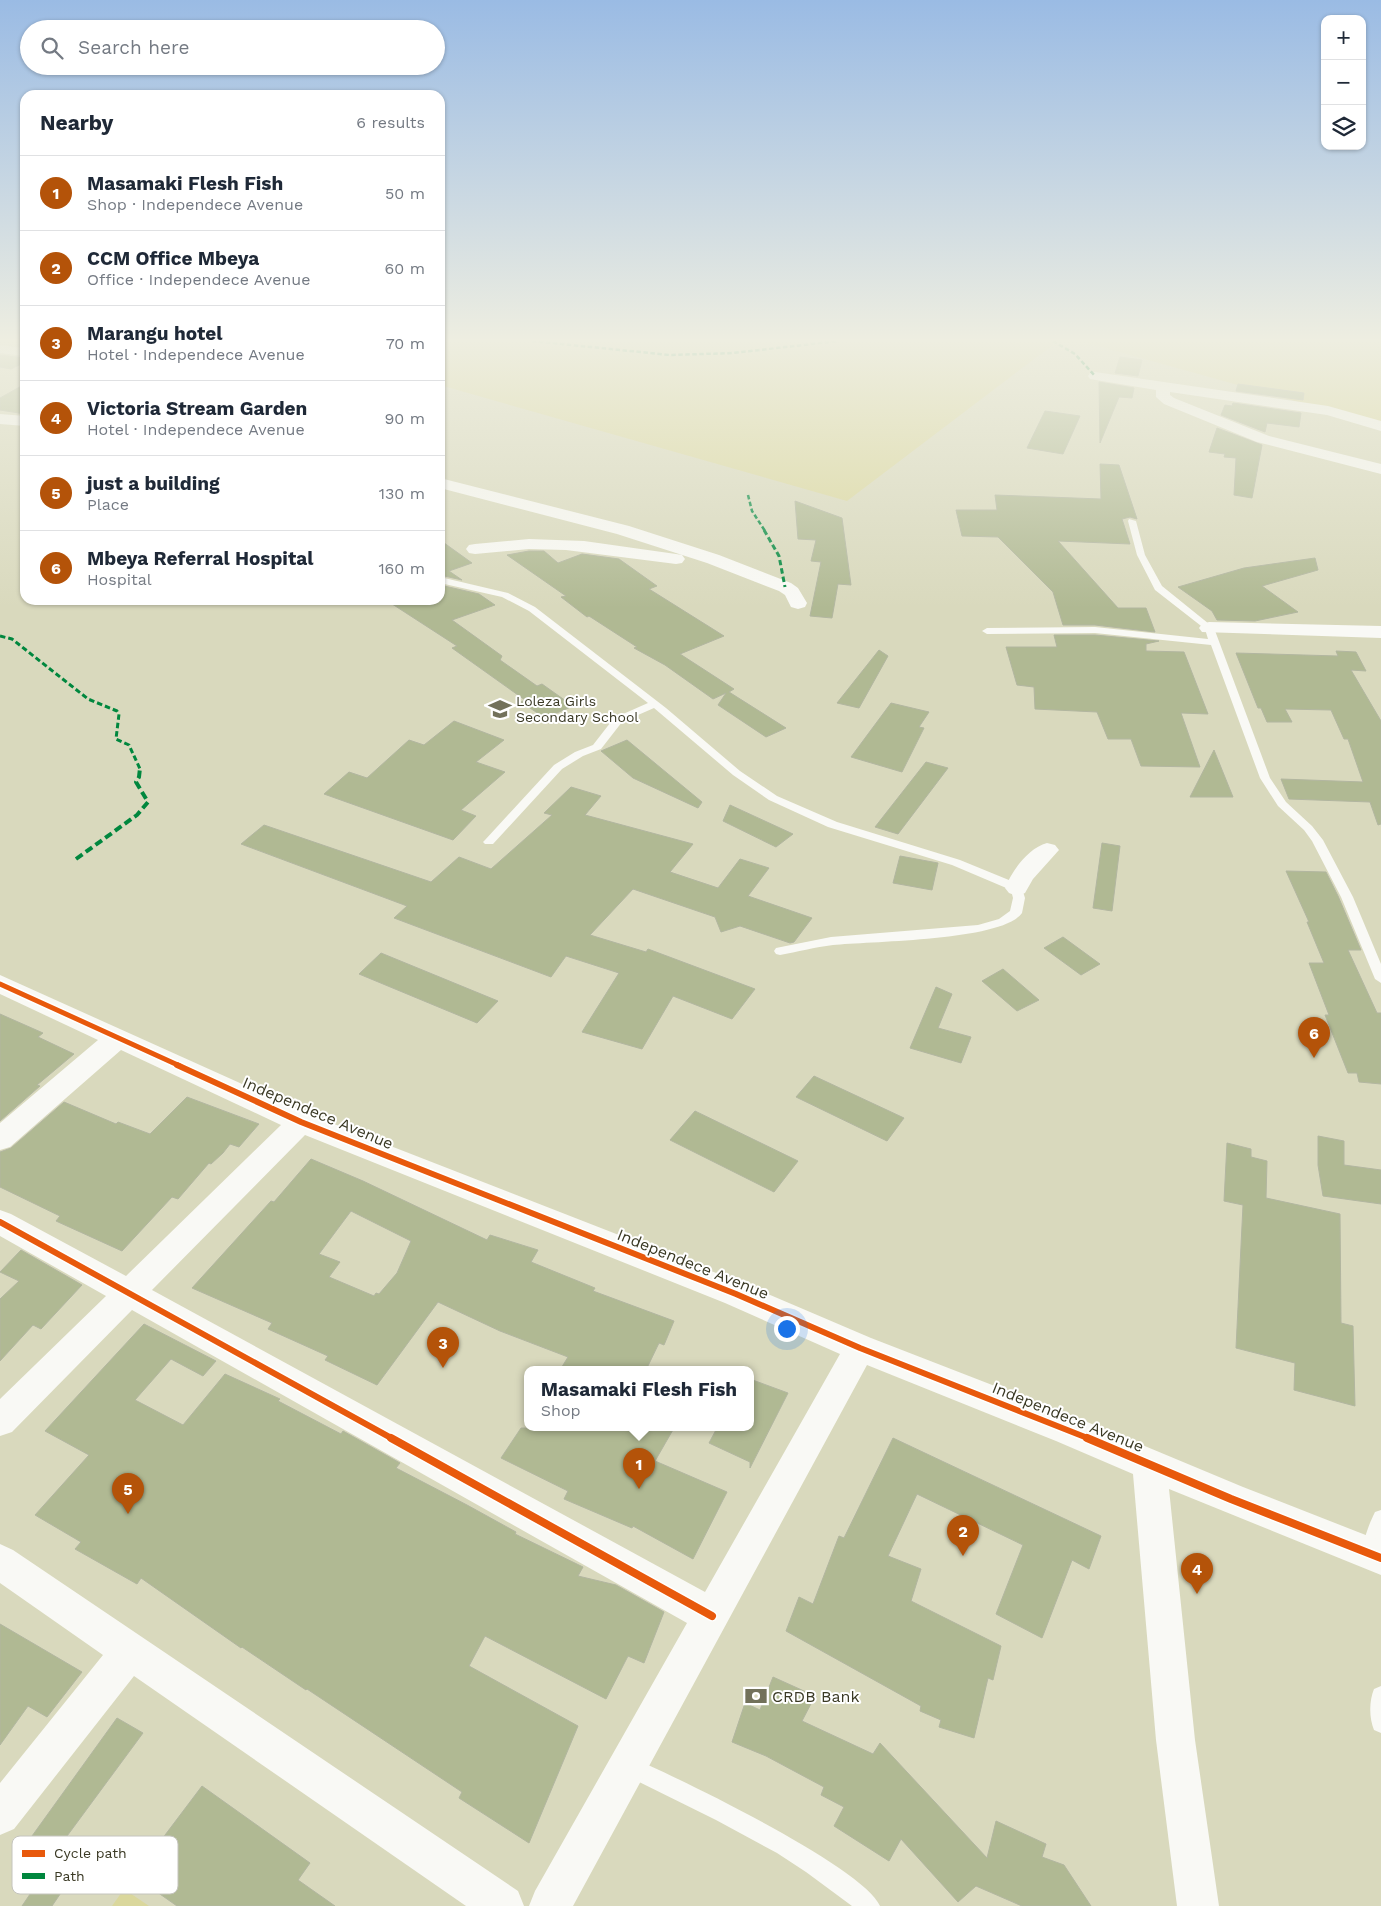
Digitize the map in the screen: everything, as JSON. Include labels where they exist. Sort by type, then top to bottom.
[{"type":"street","points":[[1238,430],[1304,450],[1381,469]]},
{"type":"street","points":[[445,484],[521,502],[623,530],[736,567],[785,587],[792,592],[798,603]]},
{"type":"street","points":[[475,550],[530,544],[570,546],[736,567]]},
{"type":"street","points":[[1212,635],[1381,632]]},
{"type":"street","points":[[1017,888],[1022,876],[1047,850]]},
{"type":"street","name":"Independece Avenue","points":[[0,984],[301,1122],[736,1294],[860,1348],[1376,1556]]},
{"type":"street","points":[[0,1140],[118,1038]]},
{"type":"street","points":[[0,1421],[301,1122]]},
{"type":"street","points":[[0,1222],[712,1616]]},
{"type":"street","points":[[550,1906],[860,1348]]},
{"type":"street","points":[[1149,1463],[1162,1620],[1185,1831],[1198,1906]]},
{"type":"street","points":[[0,1562],[503,1906]]},
{"type":"street","points":[[0,1816],[130,1651]]},
{"type":"lane","points":[[1132,522],[1141,555],[1158,588],[1212,635],[1269,785],[1282,804],[1308,828],[1317,840],[1347,897],[1381,979]]},
{"type":"lane","points":[[445,581],[505,595],[532,610],[654,704],[719,760],[772,798],[813,818],[955,860],[992,875],[1017,888],[1019,898],[1016,913],[1003,922],[978,929],[831,941],[780,951]]},
{"type":"lane","points":[[987,631],[1095,630],[1212,635]]},
{"type":"lane","points":[[489,842],[558,767],[579,754],[597,747],[618,720],[654,704]]},
{"type":"lane","points":[[1376,1556],[1381,1518]]},
{"type":"lane","points":[[1381,1696],[1381,1723]]},
{"type":"lane","points":[[628,1766],[761,1832],[843,1884],[868,1906]]},
{"type":"shaded area","points":[[598,430],[941,430],[847,501]]},
{"type":"shaded area","points":[[120,1894],[131,1894],[149,1906],[112,1906]]},
{"type":"building","points":[[1036,430],[1074,430],[1063,454],[1027,448]]},
{"type":"building","points":[[1100,430],[1105,430],[1100,443]]},
{"type":"building","points":[[1216,430],[1222,430],[1262,445],[1252,498],[1234,495],[1236,458],[1224,457],[1225,454],[1209,452]]},
{"type":"building","points":[[1100,464],[1119,465],[1137,519],[1130,517],[1122,519],[1130,544],[1058,541],[1118,608],[1146,608],[1155,632],[1095,625],[1063,625],[1053,592],[998,537],[962,536],[956,510],[997,510],[995,495],[1101,499]]},
{"type":"building","points":[[795,501],[842,518],[851,585],[838,584],[832,618],[810,616],[821,562],[811,561],[816,540],[798,539]]},
{"type":"building","points":[[445,544],[472,563],[449,571],[462,580],[445,576]]},
{"type":"building","points":[[529,551],[544,551],[558,563],[582,554],[619,559],[657,586],[649,589],[724,636],[680,654],[734,689],[729,692],[786,728],[766,737],[718,705],[726,693],[713,699],[665,665],[634,648],[637,647],[589,616],[587,617],[561,597],[566,596],[507,555]]},
{"type":"building","points":[[1315,558],[1318,570],[1262,586],[1298,612],[1255,621],[1217,620],[1212,611],[1178,587],[1244,568]]},
{"type":"building","points":[[445,586],[479,594],[495,605],[452,620],[502,656],[500,660],[537,686],[542,684],[573,706],[545,718],[521,702],[525,700],[452,648],[457,646],[394,605],[445,605]]},
{"type":"building","points":[[1054,635],[1095,635],[1159,641],[1146,644],[1146,651],[1184,652],[1208,714],[1181,713],[1200,767],[1141,766],[1131,739],[1108,739],[1097,712],[1035,709],[1034,687],[1017,685],[1006,647],[1057,647]]},
{"type":"building","points":[[879,650],[888,656],[859,708],[837,703]]},
{"type":"building","points":[[1336,651],[1356,652],[1366,671],[1351,670],[1381,721],[1381,824],[1378,825],[1370,802],[1289,799],[1281,779],[1363,782],[1348,739],[1344,739],[1331,710],[1285,709],[1292,722],[1267,722],[1261,708],[1258,708],[1236,653],[1338,656]]},
{"type":"building","points":[[891,703],[929,712],[919,727],[924,728],[902,772],[851,757]]},
{"type":"building","points":[[454,721],[504,740],[476,762],[505,772],[461,810],[476,816],[453,840],[324,794],[349,772],[367,778],[409,740],[424,745]]},
{"type":"building","points":[[627,740],[702,802],[698,808],[633,778],[601,751]]},
{"type":"building","points":[[1214,750],[1233,797],[1190,797]]},
{"type":"building","points":[[926,762],[948,768],[898,834],[875,827]]},
{"type":"building","points":[[571,787],[601,796],[585,815],[693,844],[670,872],[718,888],[740,859],[769,868],[748,896],[812,918],[794,942],[790,943],[740,926],[721,932],[715,917],[633,889],[590,935],[646,952],[648,949],[755,989],[732,1019],[673,996],[642,1049],[582,1032],[619,973],[566,956],[551,977],[394,918],[407,906],[241,844],[264,825],[431,882],[459,857],[491,869],[552,815],[544,813]]},
{"type":"building","points":[[730,805],[793,834],[776,847],[723,821]]},
{"type":"building","points":[[1102,843],[1120,846],[1112,911],[1093,908]]},
{"type":"building","points":[[900,856],[938,863],[932,890],[893,883]]},
{"type":"building","points":[[1286,871],[1326,872],[1338,896],[1361,950],[1348,950],[1377,1013],[1381,1013],[1381,1084],[1359,1082],[1357,1073],[1348,1073],[1325,1015],[1329,1015],[1309,963],[1324,963],[1307,922],[1309,922]]},
{"type":"building","points":[[1063,937],[1100,964],[1081,975],[1044,948]]},
{"type":"building","points":[[381,953],[498,1001],[477,1023],[359,974]]},
{"type":"building","points":[[1003,969],[1039,1000],[1017,1011],[982,981]]},
{"type":"building","points":[[936,987],[952,994],[938,1028],[971,1037],[961,1063],[910,1048]]},
{"type":"building","points":[[0,1014],[43,1033],[38,1037],[74,1054],[37,1085],[40,1086],[0,1121]]},
{"type":"building","points":[[814,1076],[904,1118],[887,1141],[796,1097]]},
{"type":"building","points":[[187,1097],[259,1124],[239,1147],[230,1144],[211,1164],[209,1163],[178,1199],[172,1197],[122,1251],[56,1221],[60,1216],[0,1187],[0,1152],[11,1148],[64,1102],[116,1124],[118,1122],[150,1134]]},
{"type":"building","points":[[695,1111],[798,1161],[774,1192],[670,1140]]},
{"type":"building","points":[[1318,1136],[1344,1141],[1344,1165],[1381,1170],[1381,1204],[1323,1196],[1318,1165]]},
{"type":"building","points":[[1227,1143],[1251,1149],[1251,1157],[1267,1161],[1266,1198],[1340,1214],[1341,1323],[1353,1326],[1355,1406],[1294,1390],[1295,1363],[1236,1348],[1243,1205],[1224,1201]]},
{"type":"building","points":[[311,1159],[363,1181],[487,1240],[490,1235],[538,1250],[531,1262],[595,1288],[593,1291],[674,1321],[664,1345],[659,1343],[648,1366],[562,1366],[568,1357],[500,1331],[438,1302],[377,1385],[325,1360],[328,1356],[268,1329],[272,1323],[192,1288],[271,1201],[274,1202]],"holes":[[[351,1211],[411,1241],[397,1273],[379,1294],[376,1293],[374,1296],[329,1277],[340,1262],[319,1254]]]},
{"type":"building","points":[[21,1250],[82,1285],[41,1329],[33,1325],[0,1361],[0,1299],[19,1281],[0,1272]]},
{"type":"building","points":[[144,1324],[216,1361],[203,1376],[171,1359],[135,1400],[183,1425],[225,1374],[280,1399],[278,1401],[341,1434],[343,1431],[400,1463],[396,1468],[516,1532],[515,1534],[583,1567],[578,1576],[616,1585],[664,1612],[644,1663],[628,1656],[606,1699],[485,1636],[469,1666],[578,1726],[529,1843],[459,1798],[462,1792],[307,1689],[241,1648],[141,1578],[137,1584],[75,1549],[81,1542],[35,1515],[89,1455],[45,1431]]},
{"type":"building","points":[[754,1380],[788,1393],[750,1468],[750,1462],[709,1443],[715,1431],[754,1431]]},
{"type":"building","points":[[521,1428],[524,1428],[524,1431],[672,1431],[655,1461],[727,1492],[693,1559],[633,1526],[632,1528],[564,1499],[568,1491],[501,1458]]},
{"type":"building","points":[[893,1438],[1101,1536],[1089,1569],[1072,1560],[1042,1638],[996,1614],[1023,1545],[917,1494],[888,1556],[921,1569],[911,1601],[1001,1646],[993,1680],[988,1678],[974,1738],[939,1727],[941,1720],[920,1711],[921,1706],[786,1631],[799,1597],[813,1604],[839,1536],[844,1538]]},
{"type":"building","points":[[0,1624],[82,1672],[47,1717],[28,1706],[0,1745]]},
{"type":"building","points":[[773,1677],[815,1696],[802,1721],[873,1754],[880,1743],[987,1858],[996,1821],[1046,1844],[1042,1857],[1064,1865],[1091,1906],[1022,1906],[976,1886],[958,1902],[901,1839],[889,1861],[834,1826],[844,1807],[821,1795],[824,1787],[766,1756],[732,1742],[745,1703],[760,1710]]},
{"type":"building","points":[[117,1718],[143,1733],[67,1836],[32,1836]]},
{"type":"building","points":[[202,1786],[310,1863],[298,1880],[335,1906],[177,1906],[160,1894],[178,1894],[178,1836],[164,1836]]},
{"type":"building","points":[[30,1894],[60,1894],[52,1906],[22,1906]]},
{"type":"marked path","points":[[748,495],[752,511],[779,556],[785,587]]},
{"type":"marked path","points":[[0,636],[12,639],[88,699],[117,711],[119,714],[116,739],[129,745],[140,767],[139,777],[136,782],[148,802],[137,815],[76,859]]},
{"type":"cycle path","points":[[0,984],[301,1122],[736,1294],[860,1348],[1068,1430],[1231,1499],[1381,1558]]},
{"type":"cycle path","points":[[0,1222],[712,1616]]},
{"type":"place","name":"Loleza Girls Secondary School","points":[[500,709]]},
{"type":"place","name":"Mbeya Referral Hospital","points":[[1314,1058]]},
{"type":"place","name":"Marangu hotel","points":[[443,1368]]},
{"type":"place","name":"Masamaki Flesh Fish","points":[[639,1489]]},
{"type":"place","name":"just a building","points":[[128,1514]]},
{"type":"place","name":"CCM Office Mbeya","points":[[963,1556]]},
{"type":"place","name":"Victoria Stream Garden","points":[[1197,1594]]},
{"type":"place","name":"CRDB Bank","points":[[756,1696]]}]
